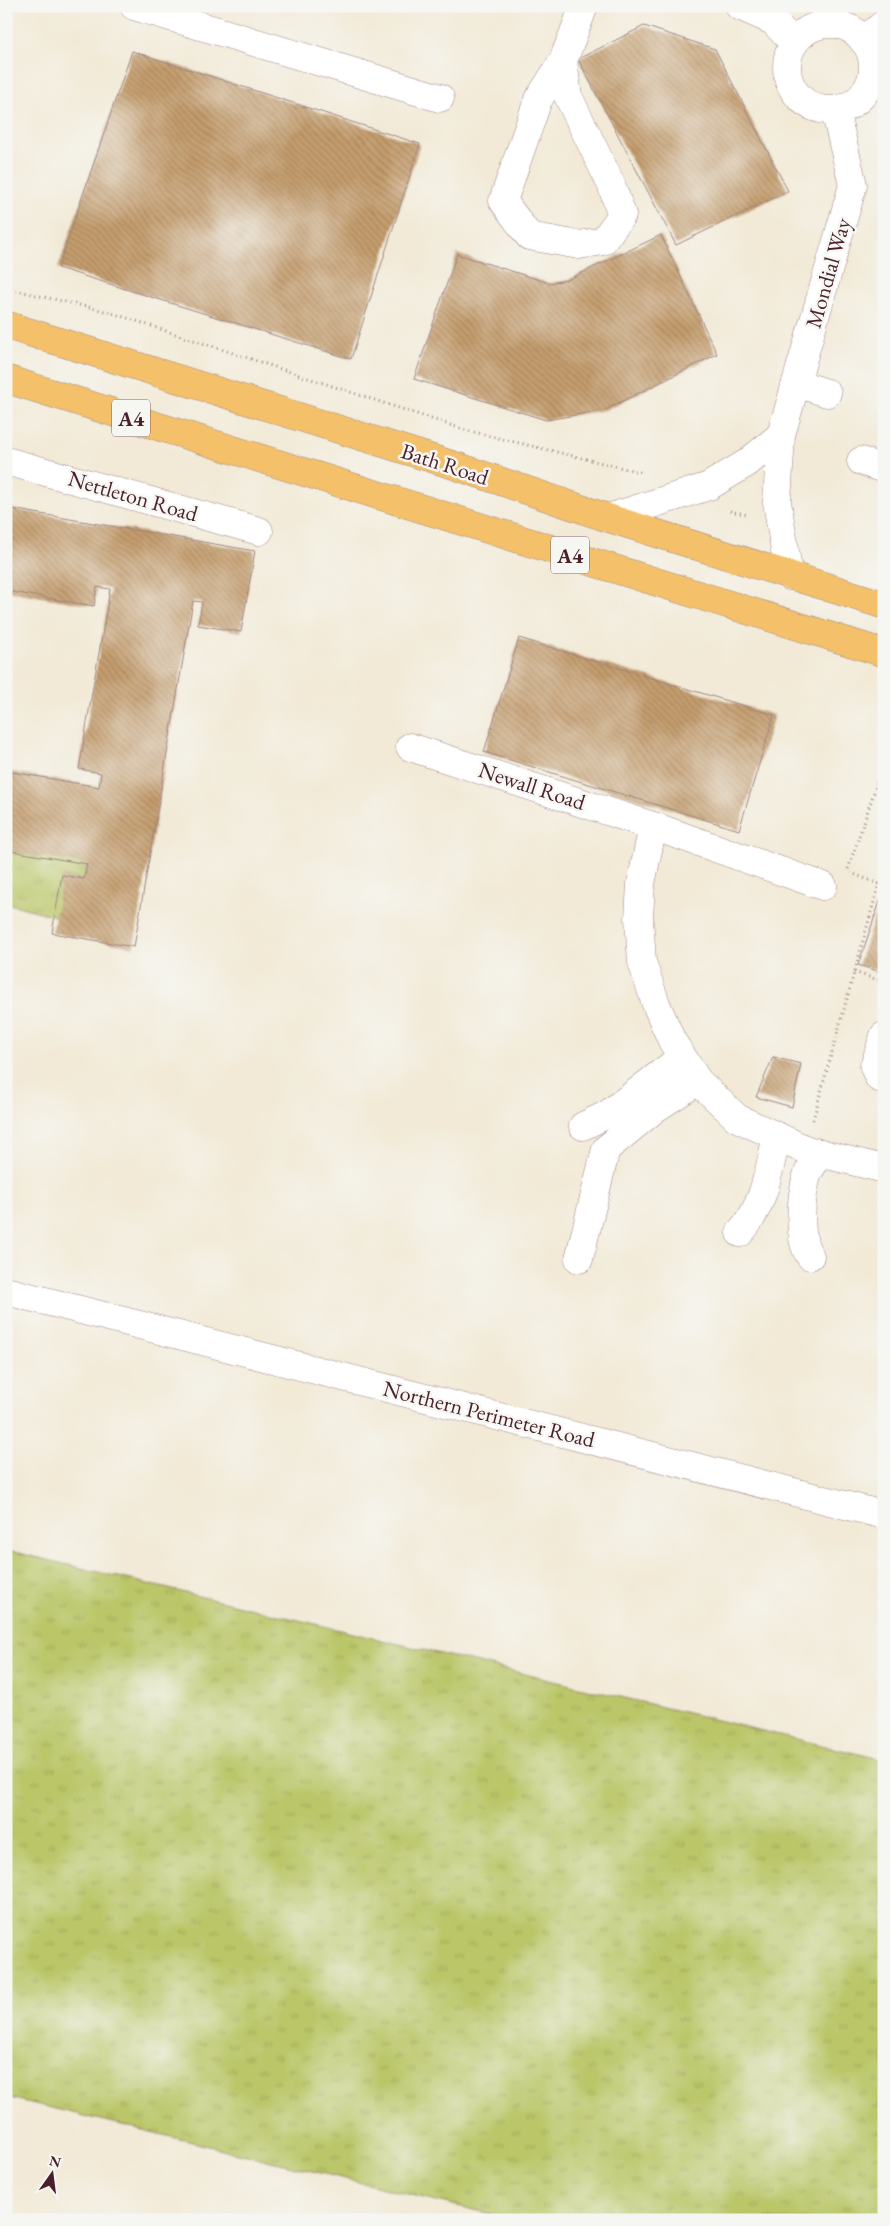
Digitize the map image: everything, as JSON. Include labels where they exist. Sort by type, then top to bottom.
[{"type":"highway","name":"Bath Road","points":[[6,325],[456,466],[608,518],[884,605]]},
{"type":"highway","name":"A4","points":[[6,379],[884,653]]},
{"type":"street","points":[[134,6],[440,98]]},
{"type":"street","points":[[563,61],[568,96],[611,184],[622,215],[603,242],[579,245],[529,236],[503,201],[538,100],[563,61],[584,6]]},
{"type":"street","points":[[739,6],[773,21],[794,43]]},
{"type":"street","points":[[828,24],[841,26],[854,32],[870,52],[872,64],[871,77],[866,89],[858,99],[847,106],[835,110],[821,109],[808,104],[797,95],[790,83],[787,69],[788,55],[794,43],[809,30],[828,24]]},
{"type":"street","points":[[863,41],[884,24]]},
{"type":"street","name":"Mondial Way","points":[[788,576],[777,502],[782,435],[853,184],[835,110]]},
{"type":"street","points":[[796,383],[827,393]]},
{"type":"street","points":[[608,518],[709,486],[747,463],[782,435]]},
{"type":"street","name":"Nettleton Road","points":[[6,461],[259,531]]},
{"type":"street","name":"Newall Road","points":[[410,747],[653,826],[823,886]]},
{"type":"street","points":[[653,826],[641,884],[639,918],[642,962],[665,1026],[698,1081],[737,1118],[815,1152],[884,1168]]},
{"type":"street","points":[[882,1079],[874,1067],[884,1036]]},
{"type":"street","points":[[583,1126],[608,1114],[682,1057]]},
{"type":"street","points":[[579,1259],[606,1149],[656,1108],[698,1081]]},
{"type":"street","points":[[740,1233],[751,1221],[764,1190],[777,1136]]},
{"type":"street","points":[[810,1256],[805,1249],[801,1219],[807,1175],[815,1152]]},
{"type":"street","name":"Northern Perimeter Road","points":[[6,1291],[884,1514]]},
{"type":"path","points":[[6,288],[109,312],[464,430],[647,473]]},
{"type":"path","points":[[709,486],[728,510],[779,522]]},
{"type":"path","points":[[815,1152],[812,1124],[879,884],[847,871],[884,763]]},
{"type":"path","points":[[854,972],[884,982]]},
{"type":"green space","points":[[6,850],[87,864],[84,879],[55,916],[6,903]]},
{"type":"green space","points":[[6,1550],[884,1760],[884,2220],[515,2220],[6,2097]]},
{"type":"building","points":[[644,26],[715,49],[788,191],[676,245],[578,59]]},
{"type":"building","points":[[132,51],[420,144],[351,359],[58,268]]},
{"type":"building","points":[[661,235],[717,354],[605,410],[546,420],[414,379],[457,254],[549,283],[567,280]]},
{"type":"building","points":[[6,508],[255,551],[241,632],[198,625],[202,602],[193,601],[134,947],[52,933],[62,875],[84,879],[87,864],[6,850],[6,771],[99,787],[101,773],[79,769],[110,589],[97,587],[94,606],[6,591]]},
{"type":"building","points":[[519,638],[774,715],[739,830],[484,752]]},
{"type":"building","points":[[884,890],[884,973],[858,965]]},
{"type":"building","points":[[773,1057],[801,1064],[792,1107],[756,1097]]}]
